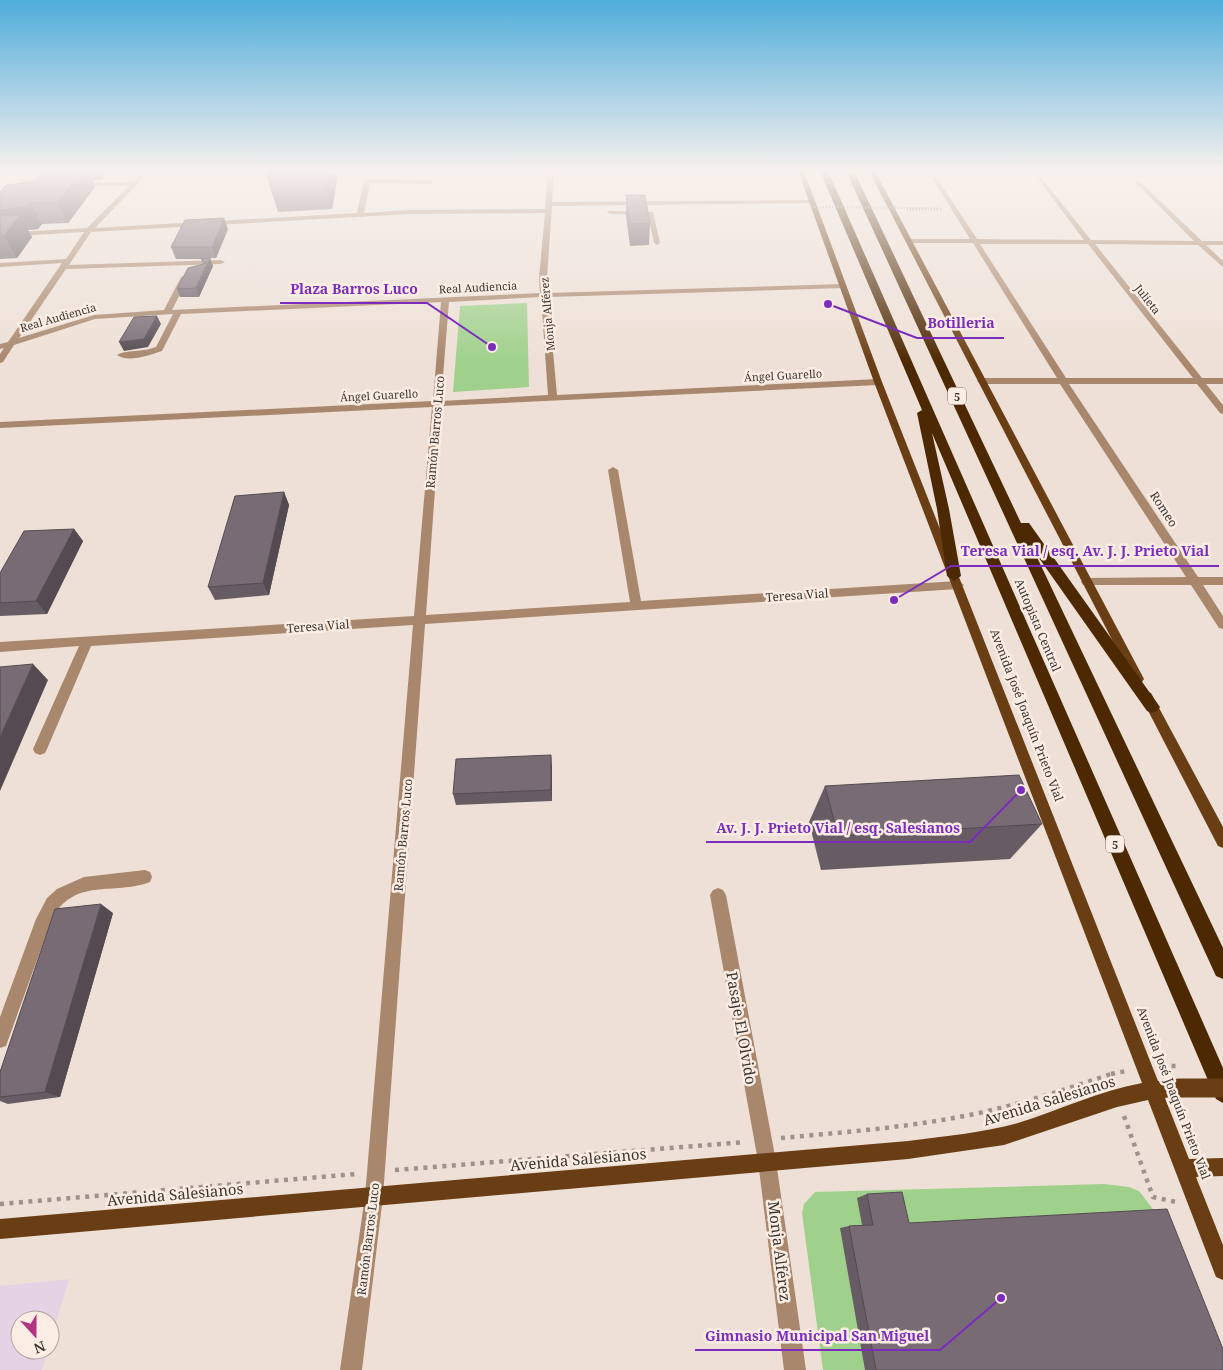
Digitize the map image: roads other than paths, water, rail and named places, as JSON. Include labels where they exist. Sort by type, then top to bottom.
[{"type":"highway","name":"Autopista Central","points":[[851,235],[1223,1092]]},
{"type":"highway","name":"Autopista Central","points":[[880,235],[1223,969]]},
{"type":"highway","points":[[919,392],[956,580]]},
{"type":"highway","points":[[993,475],[1046,559],[1152,707]]},
{"type":"main road","name":"Avenida José Joaquín Prieto Vial","points":[[824,235],[878,382],[1223,1270]]},
{"type":"main road","points":[[905,235],[1223,841]]},
{"type":"main road","name":"Avenida Salesianos","points":[[0,1229],[908,1150],[974,1141],[1016,1132],[1153,1088],[1223,1088]]},
{"type":"main road","points":[[1184,1168],[1217,1167]]},
{"type":"street","points":[[0,360],[86,235]]},
{"type":"street","name":"Monja Alférez","points":[[545,235],[543,268],[553,397]]},
{"type":"street","points":[[655,235],[657,243]]},
{"type":"street","points":[[971,235],[1063,381]]},
{"type":"street","name":"Julieta","points":[[1083,235],[1223,411]]},
{"type":"street","points":[[1193,235],[1223,265]]},
{"type":"street","points":[[908,241],[1223,243]]},
{"type":"street","points":[[0,265],[220,266],[193,270],[187,273],[166,312]]},
{"type":"street","name":"Real Audiencia","points":[[0,347],[94,317],[166,312],[445,300],[843,286]]},
{"type":"street","name":"Ramón Barros Luco","points":[[351,1370],[374,1196],[445,300]]},
{"type":"street","points":[[121,355],[146,354],[159,349],[178,312]]},
{"type":"street","points":[[981,381],[1223,381]]},
{"type":"street","name":"Romeo","points":[[1063,381],[1223,625]]},
{"type":"street","name":"Ángel Guarello","points":[[0,425],[878,382]]},
{"type":"street","points":[[613,470],[636,606]]},
{"type":"street","name":"Teresa Vial","points":[[0,647],[636,606],[956,580]]},
{"type":"street","points":[[1087,582],[1223,581]]},
{"type":"street","points":[[40,749],[87,641]]},
{"type":"street","points":[[0,1040],[44,919],[53,902],[68,890],[82,885],[145,877]]},
{"type":"street","name":"Pasaje El Olvido","points":[[718,896],[768,1161]]},
{"type":"street","name":"Monja Alférez","points":[[768,1161],[795,1370]]},
{"type":"place","name":"Botilleria","points":[[828,304]]},
{"type":"place","name":"Plaza Barros Luco","points":[[492,347]]},
{"type":"place","name":"Teresa Vial / esq. Av. J. J. Prieto Vial","points":[[894,600]]},
{"type":"place","name":"Av. J. J. Prieto Vial / esq. Salesianos","points":[[1021,790]]},
{"type":"place","name":"Gimnasio Municipal San Miguel","points":[[1001,1298]]}]
